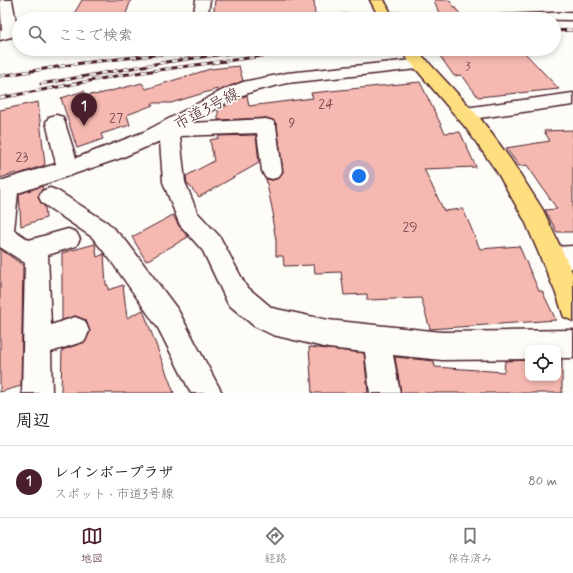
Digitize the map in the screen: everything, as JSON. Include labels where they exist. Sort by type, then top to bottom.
[{"type":"main road","points":[[377,0],[384,12]]},
{"type":"main road","points":[[414,57],[465,114],[512,179],[535,217],[563,258],[573,308]]},
{"type":"street","points":[[0,35],[10,33],[3,3],[21,0]]},
{"type":"street","points":[[201,12],[203,0]]},
{"type":"street","points":[[561,17],[573,16]]},
{"type":"street","name":"市道3号線","points":[[4,189],[68,170],[114,153],[169,128],[238,90],[267,81],[414,57]]},
{"type":"street","points":[[465,114],[573,99]]},
{"type":"street","points":[[56,122],[68,170]]},
{"type":"street","points":[[272,171],[266,126],[190,130],[169,128],[174,182],[188,218],[212,244],[237,294],[263,317],[273,322],[328,334],[442,346],[573,344]]},
{"type":"street","points":[[4,189],[2,236],[37,258],[37,393]]},
{"type":"street","points":[[50,198],[100,230],[118,250],[168,319],[188,354],[207,393]]},
{"type":"street","points":[[27,251],[68,239]]},
{"type":"street","points":[[36,343],[75,331]]},
{"type":"street","points":[[377,339],[385,393]]},
{"type":"building","points":[[82,0],[131,0],[127,12],[75,12]]},
{"type":"building","points":[[215,0],[314,0],[315,12],[214,12]]},
{"type":"building","points":[[434,0],[449,0],[458,12],[438,12]]},
{"type":"building","points":[[440,56],[528,56],[559,89],[478,97],[462,75],[454,76]]},
{"type":"building","points":[[239,66],[243,81],[217,92],[217,89],[171,103],[152,103],[153,105],[127,115],[130,125],[101,134],[103,139],[77,148],[61,98],[84,91],[86,96],[95,95],[142,83],[146,89],[210,69]]},
{"type":"building","points":[[420,82],[445,133],[460,132],[476,167],[424,169],[444,211],[463,209],[480,249],[519,246],[539,291],[542,291],[556,320],[430,329],[421,298],[367,300],[367,294],[344,295],[341,272],[315,273],[314,265],[284,266],[283,256],[276,256],[276,240],[272,218],[274,218],[266,179],[272,180],[279,178],[283,172],[277,125],[273,120],[266,118],[218,120],[218,110],[247,95],[249,106],[313,98],[311,93]]},
{"type":"building","points":[[38,102],[45,165],[16,175],[16,173],[0,178],[0,110]]},
{"type":"building","points":[[573,130],[573,232],[557,232],[545,210],[557,209],[527,165],[519,166],[506,148],[550,141],[544,131]]},
{"type":"building","points":[[256,135],[259,163],[199,197],[187,183],[186,176],[214,161],[210,140],[219,138],[219,136]]},
{"type":"building","points":[[42,186],[43,189],[38,198],[45,207],[46,218],[21,226],[19,194]]},
{"type":"building","points":[[173,215],[179,226],[188,237],[146,261],[132,237]]},
{"type":"building","points":[[95,244],[97,257],[104,254],[106,285],[108,285],[108,290],[123,285],[127,318],[143,310],[174,393],[61,393],[62,350],[85,342],[90,332],[86,320],[75,316],[62,320],[62,253]]},
{"type":"building","points":[[0,249],[23,265],[21,386],[0,392]]},
{"type":"building","points":[[309,347],[364,353],[368,393],[312,393]]},
{"type":"building","points":[[395,357],[434,361],[435,367],[504,372],[505,361],[525,360],[525,381],[561,381],[562,360],[562,393],[401,393]]},
{"type":"railway","points":[[561,31],[573,30]]},
{"type":"railway","points":[[0,76],[82,63],[144,56]]},
{"type":"railway","points":[[41,84],[209,56]]},
{"type":"railway","points":[[0,98],[121,75],[262,56]]},
{"type":"place","name":"レインボープラザ","points":[[84,126]]}]
